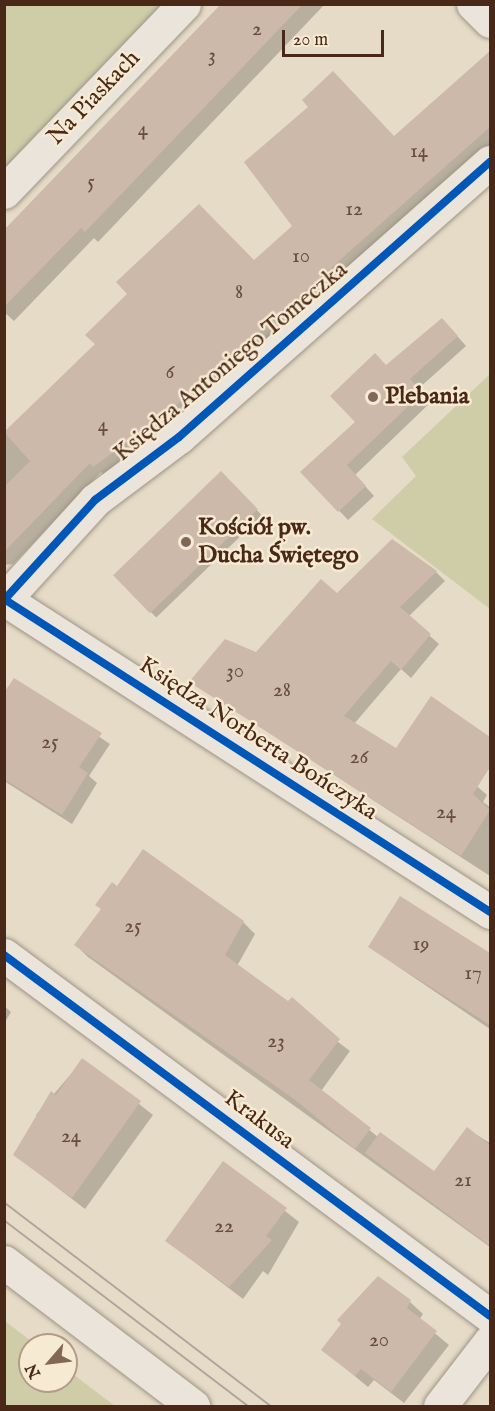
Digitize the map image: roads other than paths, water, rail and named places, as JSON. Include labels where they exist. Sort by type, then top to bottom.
[{"type":"street","name":"Na Piaskach","points":[[4,192],[184,4]]},
{"type":"street","points":[[473,4],[490,21]]},
{"type":"street","name":"Księdza Antoniego Tomeczka","points":[[5,599],[96,500],[179,438],[490,162]]},
{"type":"street","name":"Księdza Norberta Bończyka","points":[[5,599],[490,912]]},
{"type":"street","name":"Krakusa","points":[[4,955],[490,1316]]},
{"type":"street","points":[[4,1262],[193,1407]]},
{"type":"street","points":[[440,1407],[490,1341]]},
{"type":"tram line","points":[[4,1202],[271,1406]]},
{"type":"tram line","points":[[4,1220],[248,1406]]},
{"type":"place","name":"Plebania","points":[[373,397]]},
{"type":"place","name":"Kościół pw. Ducha Świętego","points":[[186,542]]}]
